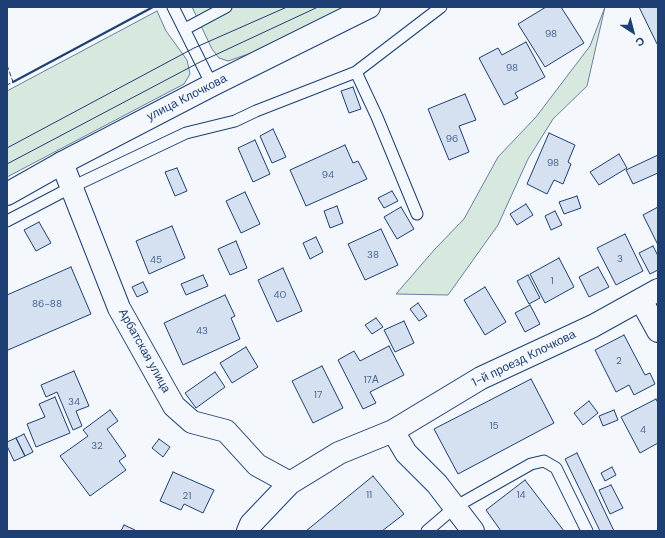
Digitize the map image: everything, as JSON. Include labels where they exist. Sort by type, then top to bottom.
[{"type":"street","name":"улица Клочкова","points":[[7,194],[62,163],[212,85],[369,7]]},
{"type":"street","name":"Арбатская улица","points":[[62,163],[119,308],[174,406],[192,422],[226,431],[257,465],[290,483]]},
{"type":"street","name":"1-й проезд Клочкова","points":[[248,531],[251,524],[290,483],[339,453],[393,431],[481,378],[593,326],[650,295]]},
{"type":"street","points":[[650,295],[658,331]]},
{"type":"street","points":[[393,431],[406,452],[437,484],[473,531]]},
{"type":"lane","points":[[174,7],[212,85]]},
{"type":"lane","points":[[185,29],[226,7]]},
{"type":"lane","points":[[7,221],[72,186],[186,133],[235,121],[256,111],[356,72],[440,7]]},
{"type":"lane","points":[[356,72],[377,117],[416,214]]},
{"type":"lane","points":[[427,531],[455,507],[531,464],[544,461],[556,468],[587,531]]},
{"type":"shaded area","points":[[192,7],[349,7],[263,49],[228,61],[219,58],[212,49]]},
{"type":"shaded area","points":[[605,7],[587,86],[553,119],[528,159],[498,225],[448,295],[396,294],[435,249],[464,219],[498,157],[536,117],[590,46]]},
{"type":"shaded area","points":[[157,11],[166,31],[187,60],[190,74],[184,84],[7,177],[7,91]]},
{"type":"building","points":[[546,7],[561,7],[584,43],[545,67],[518,24]]},
{"type":"building","points":[[639,7],[658,7],[657,44]]},
{"type":"building","points":[[526,42],[545,77],[515,93],[518,98],[504,105],[479,58],[498,48],[502,55]]},
{"type":"building","points":[[353,87],[361,109],[349,113],[341,91]]},
{"type":"building","points":[[465,94],[476,120],[459,126],[469,152],[449,160],[428,109]]},
{"type":"building","points":[[273,129],[286,157],[272,163],[260,136]]},
{"type":"building","points":[[549,133],[575,145],[568,162],[571,164],[563,184],[554,180],[547,194],[527,184]]},
{"type":"building","points":[[255,140],[270,174],[253,182],[238,148]]},
{"type":"building","points":[[345,145],[353,163],[358,161],[367,179],[306,206],[290,170]]},
{"type":"building","points":[[619,154],[627,168],[599,185],[590,172]]},
{"type":"building","points":[[658,155],[658,173],[633,184],[626,170]]},
{"type":"building","points":[[177,168],[187,191],[175,196],[165,172]]},
{"type":"building","points":[[392,191],[398,201],[384,208],[378,198]]},
{"type":"building","points":[[245,192],[260,224],[241,233],[226,201]]},
{"type":"building","points":[[577,196],[581,208],[564,214],[559,202]]},
{"type":"building","points":[[526,204],[533,215],[517,225],[510,214]]},
{"type":"building","points":[[337,206],[343,223],[330,228],[324,211]]},
{"type":"building","points":[[401,207],[414,229],[397,239],[384,217]]},
{"type":"building","points":[[658,207],[658,245],[643,215]]},
{"type":"building","points":[[555,211],[562,225],[551,230],[545,216]]},
{"type":"building","points":[[39,222],[51,243],[36,251],[24,230]]},
{"type":"building","points":[[172,226],[185,258],[149,274],[136,241]]},
{"type":"building","points":[[381,229],[398,265],[365,280],[348,244]]},
{"type":"building","points":[[625,234],[643,271],[616,285],[597,248]]},
{"type":"building","points":[[316,237],[323,252],[310,259],[303,243]]},
{"type":"building","points":[[236,241],[247,268],[230,275],[218,249]]},
{"type":"building","points":[[653,246],[658,256],[658,270],[650,274],[639,253]]},
{"type":"building","points":[[559,258],[574,287],[545,303],[530,274]]},
{"type":"building","points":[[71,267],[91,314],[8,350],[7,295]]},
{"type":"building","points":[[598,267],[609,287],[589,297],[579,277]]},
{"type":"building","points":[[283,268],[302,311],[277,322],[258,280]]},
{"type":"building","points":[[203,275],[208,286],[186,295],[181,284]]},
{"type":"building","points":[[528,275],[540,298],[529,304],[517,281]]},
{"type":"building","points":[[143,282],[148,292],[137,297],[132,287]]},
{"type":"building","points":[[485,287],[506,322],[485,335],[464,300]]},
{"type":"building","points":[[225,295],[235,316],[231,318],[240,339],[183,365],[164,323]]},
{"type":"building","points":[[418,303],[427,316],[419,321],[410,309]]},
{"type":"building","points":[[530,305],[540,324],[525,332],[515,313]]},
{"type":"building","points":[[376,318],[383,327],[372,334],[365,325]]},
{"type":"building","points":[[404,321],[414,343],[395,352],[384,330]]},
{"type":"building","points":[[624,335],[645,375],[650,373],[655,384],[634,395],[629,385],[616,392],[595,350]]},
{"type":"building","points":[[389,346],[404,375],[370,392],[376,403],[363,409],[338,360],[354,351],[360,361]]},
{"type":"building","points":[[246,347],[258,367],[232,383],[220,363]]},
{"type":"building","points":[[322,366],[343,408],[313,423],[292,381]]},
{"type":"building","points":[[74,371],[89,406],[76,411],[82,426],[73,430],[57,392],[46,397],[41,385]]},
{"type":"building","points":[[215,372],[225,387],[196,408],[185,393]]},
{"type":"building","points":[[531,379],[554,423],[458,474],[434,429]]},
{"type":"building","points":[[55,397],[70,433],[36,447],[27,424],[45,417],[39,404]]},
{"type":"building","points":[[656,399],[658,403],[658,443],[640,453],[621,417]]},
{"type":"building","points":[[589,401],[598,413],[583,425],[574,413]]},
{"type":"building","points":[[110,410],[118,421],[107,429],[126,456],[119,461],[126,470],[90,496],[60,456],[88,436],[83,430]]},
{"type":"building","points":[[614,410],[618,420],[603,426],[599,416]]},
{"type":"building","points":[[24,434],[33,452],[25,456],[16,438]]},
{"type":"building","points":[[16,438],[25,456],[14,461],[7,446],[7,442]]},
{"type":"building","points":[[159,439],[170,447],[163,457],[152,448]]},
{"type":"building","points":[[577,453],[614,531],[600,531],[565,459]]},
{"type":"building","points":[[612,467],[616,475],[605,481],[601,473]]},
{"type":"building","points":[[173,472],[214,490],[203,513],[184,504],[181,510],[160,501]]},
{"type":"building","points":[[373,476],[404,514],[382,531],[306,531]]},
{"type":"building","points":[[525,480],[564,531],[501,531],[486,510]]},
{"type":"building","points":[[611,485],[623,508],[610,514],[599,490]]},
{"type":"building","points":[[124,525],[135,530],[121,531]]},
{"type":"tram line","points":[[7,148],[194,48],[287,7]]},
{"type":"tram line","points":[[7,164],[200,62],[318,7]]},
{"type":"fence","points":[[7,65],[13,82],[7,85]]},
{"type":"wall","points":[[13,82],[153,7]]}]
